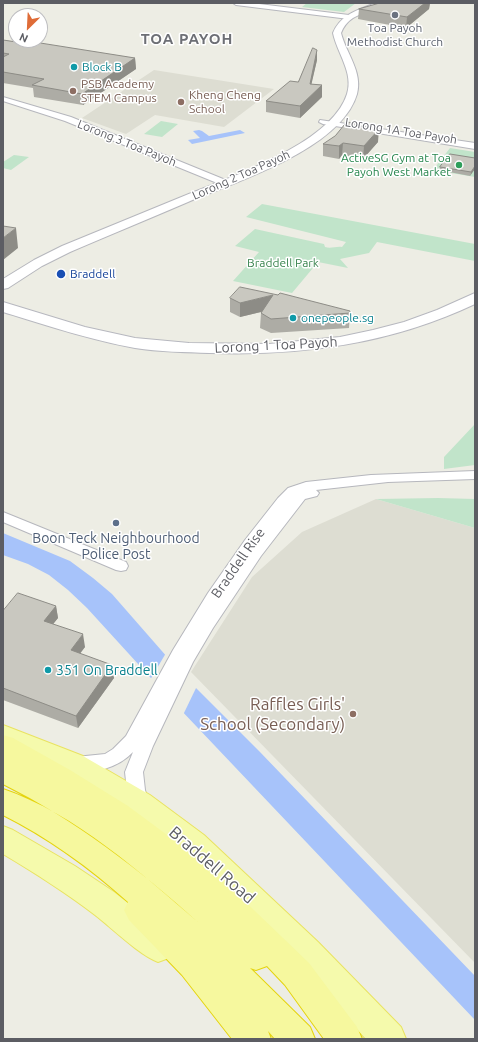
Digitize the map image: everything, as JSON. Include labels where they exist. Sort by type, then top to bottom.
[{"type":"highway","points":[[3,746],[60,778],[118,815],[167,852],[219,897],[297,974],[345,1039]]},
{"type":"highway","points":[[3,771],[80,812],[130,847],[237,937],[345,1039]]},
{"type":"highway","points":[[3,801],[59,832],[112,868],[216,958],[278,1017],[298,1039]]},
{"type":"highway","points":[[3,806],[55,838],[150,919],[193,964],[254,1039]]},
{"type":"main road","name":"Lorong 1 Toa Payoh","points":[[3,307],[126,341],[258,353],[344,342],[419,322],[455,308],[475,298]]},
{"type":"main road","name":"Lorong 1 Toa Payoh","points":[[3,317],[95,342],[124,348],[204,356],[258,353],[328,352],[364,345],[435,326],[475,308]]},
{"type":"main road","name":"Braddell Road","points":[[3,736],[72,764],[140,804],[194,844],[307,953],[389,1039]]},
{"type":"main road","points":[[3,839],[42,861],[133,925],[187,971],[254,1039]]},
{"type":"street","points":[[236,3],[347,16],[383,3]]},
{"type":"street","points":[[256,3],[347,16],[374,3]]},
{"type":"street","name":"Lorong 2 Toa Payoh","points":[[3,285],[15,276],[52,255],[217,183],[280,152],[329,121],[347,105],[354,86],[349,60],[337,34],[339,27],[347,16]]},
{"type":"street","name":"Lorong 3 Toa Payoh","points":[[3,99],[89,131],[217,183]]},
{"type":"street","name":"Lorong 3 Toa Payoh","points":[[3,104],[25,108]]},
{"type":"street","name":"Lorong 1A Toa Payoh","points":[[329,121],[475,143]]},
{"type":"street","name":"Lorong 1A Toa Payoh","points":[[401,132],[475,146]]},
{"type":"street","name":"Lorong 2 Toa Payoh","points":[[3,275],[17,265],[66,242],[217,183]]},
{"type":"street","name":"Braddell Rise","points":[[72,764],[93,763],[110,760],[122,753],[132,741],[160,700],[182,658],[251,542],[287,496],[296,490],[346,482],[398,477],[475,475]]},
{"type":"street","name":"Braddell Rise","points":[[182,658],[208,624],[256,553],[300,496],[348,487],[405,482],[475,481]]},
{"type":"street","points":[[3,517],[121,566]]},
{"type":"street","name":"Braddell Rise","points":[[140,804],[136,790],[134,772],[160,700]]},
{"type":"shaded area","name":"Kheng Cheng School","points":[[154,70],[274,89],[224,127],[155,115],[126,134],[82,118]]},
{"type":"shaded area","name":"Raffles Girls' School (Secondary)","points":[[376,499],[475,528],[475,963],[191,672],[252,577],[302,532]]},
{"type":"green space","points":[[307,3],[356,3],[344,12],[302,7]]},
{"type":"green space","points":[[161,121],[178,124],[162,137],[144,134]]},
{"type":"green space","points":[[450,148],[475,152],[475,177],[433,170]]},
{"type":"green space","points":[[14,155],[29,157],[11,170],[3,168],[3,162]]},
{"type":"green space","name":"Braddell Park","points":[[262,204],[475,244],[475,261],[377,242],[369,253],[340,259],[348,268],[318,262],[292,293],[233,281],[259,252],[235,246],[255,229],[324,244],[327,248],[342,247],[346,242],[246,217]]},
{"type":"green space","points":[[475,424],[475,465],[444,469],[444,457]]},
{"type":"green space","points":[[376,499],[475,499],[475,528]]},
{"type":"water","points":[[199,130],[209,136],[240,130],[245,133],[192,144],[188,140],[200,138],[193,131]]},
{"type":"water","points":[[3,533],[70,561],[112,594],[182,674],[260,752],[475,976],[475,1020],[160,688],[87,608],[49,575],[28,564],[3,555]]},
{"type":"pier","points":[[166,653],[197,686],[183,715],[150,680]]},
{"type":"building","points":[[380,3],[425,3],[407,17],[359,9]]},
{"type":"building","points":[[3,40],[8,41],[8,48],[48,48],[48,44],[135,58],[82,94],[32,85],[44,79],[3,72],[3,57],[9,54],[3,53]]},
{"type":"building","points":[[313,48],[317,50],[310,84],[322,85],[300,106],[266,101],[290,81],[298,82]]},
{"type":"building","points":[[347,122],[360,124],[358,126],[379,129],[364,146],[343,143],[339,146],[323,144],[335,136]]},
{"type":"building","name":"ActiveSG Gym at Toa Payoh West Market","points":[[450,154],[475,158],[475,166],[471,172],[440,167]]},
{"type":"building","points":[[3,226],[16,228],[3,238]]},
{"type":"building","points":[[240,287],[278,295],[280,293],[350,311],[350,313],[271,319],[261,313],[273,295],[240,303],[230,298]]},
{"type":"building","name":"351 On Braddell","points":[[18,593],[56,606],[44,621],[83,634],[71,650],[112,665],[76,716],[3,688],[3,611]]},
{"type":"place","name":"Toa Payoh Methodist Church","points":[[395,15]]},
{"type":"place","name":"Block B","points":[[74,67]]},
{"type":"place","name":"PSB Academy STEM Campus","points":[[73,91]]},
{"type":"place","name":"Kheng Cheng School","points":[[181,102]]},
{"type":"place","name":"ActiveSG Gym at Toa Payoh West Market","points":[[459,165]]},
{"type":"place","name":"Braddell","points":[[61,274]]},
{"type":"place","name":"onepeople.sg","points":[[293,318]]},
{"type":"place","name":"Boon Teck Neighbourhood Police Post","points":[[116,523]]},
{"type":"place","name":"351 On Braddell","points":[[48,670]]},
{"type":"place","name":"Raffles Girls' School (Secondary)","points":[[353,714]]},
{"type":"district","name":"TOA PAYOH","points":[[187,39]]}]
